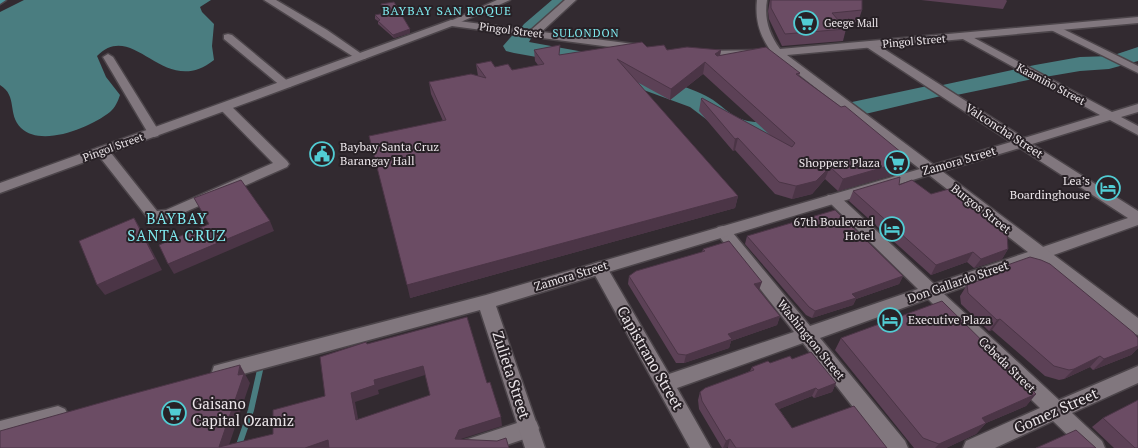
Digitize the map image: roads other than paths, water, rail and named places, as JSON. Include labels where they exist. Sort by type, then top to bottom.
[{"type":"street","points":[[269,0],[361,57]]},
{"type":"street","points":[[534,33],[571,0]]},
{"type":"street","points":[[762,0],[761,23],[777,52]]},
{"type":"street","points":[[451,23],[496,1]]},
{"type":"street","name":"Pingol Street","points":[[688,53],[739,54],[777,52],[1135,22]]},
{"type":"street","name":"Pingol Street","points":[[0,188],[286,85],[451,23],[650,49]]},
{"type":"street","points":[[1055,28],[1138,70]]},
{"type":"street","name":"Kaamiño Street","points":[[965,36],[1138,131]]},
{"type":"street","points":[[228,37],[286,85]]},
{"type":"street","name":"Valconcha Street","points":[[869,44],[1138,219]]},
{"type":"street","name":"Burgos Street","points":[[777,52],[1138,328]]},
{"type":"street","points":[[108,57],[154,133]]},
{"type":"street","points":[[102,151],[152,214],[159,216],[169,214],[282,164],[224,107]]},
{"type":"street","name":"Zamora Street","points":[[203,377],[486,302],[1138,108]]},
{"type":"street","name":"Cebeda Street","points":[[833,198],[1095,448]]},
{"type":"street","name":"Don Gallardo Street","points":[[664,384],[1138,219]]},
{"type":"street","name":"Washington Street","points":[[723,231],[898,448]]},
{"type":"street","name":"Capistrano Street","points":[[599,268],[701,448]]},
{"type":"street","name":"Zulieta Street","points":[[486,302],[535,448]]},
{"type":"street","name":"Gomez Street","points":[[973,448],[1138,374]]},
{"type":"street","points":[[0,430],[78,410]]},
{"type":"street","points":[[468,448],[528,428]]},
{"type":"water","points":[[24,0],[211,0],[200,7],[202,12],[214,24],[212,46],[214,60],[196,70],[180,71],[165,66],[124,46],[111,47],[97,56],[106,77],[120,95],[112,110],[91,124],[66,133],[53,136],[30,134],[17,123],[9,94],[0,85],[0,12]]},
{"type":"waterway","points":[[531,28],[564,0]]},
{"type":"waterway","points":[[524,34],[514,46],[576,57]]},
{"type":"waterway","points":[[1120,59],[1138,54]]},
{"type":"waterway","points":[[1035,72],[1080,64],[1109,62]]},
{"type":"waterway","points":[[947,90],[1025,74]]},
{"type":"waterway","points":[[638,80],[699,102],[727,123],[741,128],[765,131],[807,120]]},
{"type":"waterway","points":[[861,107],[932,92]]},
{"type":"waterway","points":[[238,448],[251,410],[260,370]]},
{"type":"place","name":"Geege Mall","points":[[806,23]]},
{"type":"place","name":"Baybay Santa Cruz Barangay Hall","points":[[322,154]]},
{"type":"place","name":"Shoppers Plaza","points":[[897,163]]},
{"type":"place","name":"Lea’s Boardinghouse","points":[[1108,188]]},
{"type":"place","name":"67th Boulevard Hotel","points":[[892,229]]},
{"type":"place","name":"Executive Plaza","points":[[890,320]]},
{"type":"place","name":"Gaisano Capital Ozamiz","points":[[174,413]]},
{"type":"district","name":"BAYBAY SAN ROQUE","points":[[447,11]]},
{"type":"district","name":"SULONDON","points":[[586,33]]},
{"type":"district","name":"BAYBAY SANTA CRUZ","points":[[177,228]]}]
